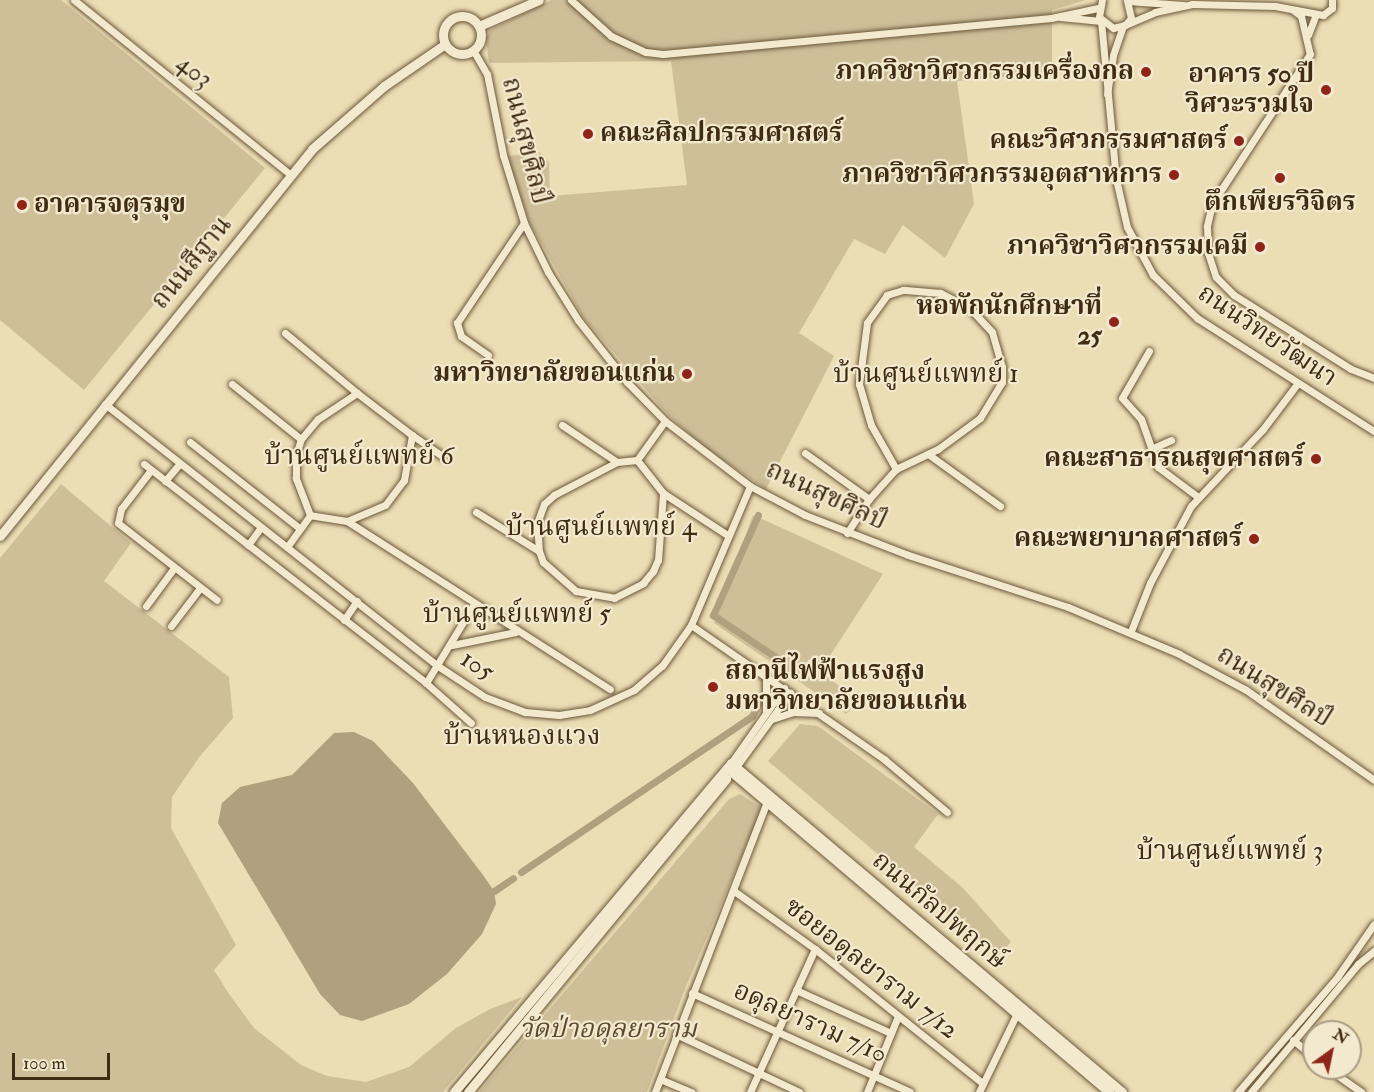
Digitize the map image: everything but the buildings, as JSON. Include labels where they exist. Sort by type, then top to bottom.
[{"type":"main road","points":[[478,26],[539,0]]},
{"type":"main road","points":[[454,18],[471,18],[478,26],[481,37],[473,50],[461,54],[445,44],[444,29],[454,18]]},
{"type":"main road","name":"ถนนสีฐาน","points":[[0,536],[290,174],[349,114],[445,44]]},
{"type":"main road","points":[[454,1092],[731,767]]},
{"type":"main road","points":[[468,1092],[731,767]]},
{"type":"main road","name":"ถนนกัลปพฤกษ์","points":[[731,767],[767,802],[1109,1092]]},
{"type":"main road","name":"ถนนกัลปพฤกษ์","points":[[731,767],[1122,1092]]},
{"type":"main road","points":[[495,1044],[502,1051]]},
{"type":"street","name":"403","points":[[74,0],[290,174]]},
{"type":"street","points":[[571,0],[595,25],[628,45],[646,52],[684,53],[1051,18],[1098,8]]},
{"type":"street","points":[[1102,0],[1098,8],[1105,33],[1106,97]]},
{"type":"street","points":[[1106,97],[1113,55],[1124,26],[1132,14],[1128,0],[1186,5],[1273,3],[1293,10],[1316,14],[1328,13],[1332,0]]},
{"type":"street","points":[[1213,4],[1221,0]]},
{"type":"street","points":[[1060,17],[1101,21],[1113,28],[1124,26],[1155,12],[1186,5]]},
{"type":"street","points":[[1293,10],[1301,16],[1307,38]]},
{"type":"street","points":[[1316,14],[1309,24],[1308,59],[1212,204],[1207,226],[1208,253],[1216,277],[1234,295],[1351,369],[1374,378]]},
{"type":"street","name":"ถนนสุขศิลป์","points":[[473,50],[486,74],[503,155],[524,223],[578,320],[627,382],[665,421],[750,486],[847,533],[1131,631],[1246,690],[1374,778]]},
{"type":"street","name":"ถนนวิทยวัฒนา","points":[[1106,97],[1113,163],[1127,227],[1153,275],[1197,318],[1297,384],[1374,431]]},
{"type":"street","points":[[488,355],[461,336],[457,323],[524,223]]},
{"type":"street","points":[[847,533],[868,499],[896,469],[928,454],[963,431],[990,406],[1002,382],[1002,367],[992,332],[970,308],[940,293],[903,290],[887,295],[867,323],[859,384],[871,425],[896,469]]},
{"type":"street","points":[[285,333],[357,393],[442,456]]},
{"type":"street","points":[[1149,351],[1122,398],[1141,419],[1158,467],[1198,497]]},
{"type":"street","points":[[232,384],[301,439]]},
{"type":"street","points":[[1131,631],[1169,543],[1198,497],[1263,429],[1297,384]]},
{"type":"street","points":[[310,515],[296,478],[296,455],[301,439],[318,419],[357,393]]},
{"type":"street","name":"105","points":[[105,404],[438,666],[506,707],[543,714],[575,713],[606,705],[641,684],[662,666],[691,625],[726,534],[750,486]]},
{"type":"street","points":[[663,493],[658,560],[643,583],[625,595],[614,598],[576,591],[543,562],[539,550],[537,523],[544,504],[554,495],[617,462],[637,460],[665,421]]},
{"type":"street","points":[[562,425],[617,462]]},
{"type":"street","points":[[347,521],[385,505],[397,493],[404,480],[412,435]]},
{"type":"street","points":[[1151,449],[1171,440]]},
{"type":"street","points":[[190,442],[298,527]]},
{"type":"street","points":[[805,453],[868,499]]},
{"type":"street","points":[[928,454],[1000,506]]},
{"type":"street","points":[[637,460],[663,493],[726,534]]},
{"type":"street","points":[[165,481],[180,463]]},
{"type":"street","points":[[144,464],[426,683],[471,723]]},
{"type":"street","points":[[152,470],[117,519],[121,527],[217,600]]},
{"type":"street","points":[[476,512],[539,550]]},
{"type":"street","points":[[310,515],[347,521],[516,632],[610,690]]},
{"type":"street","points":[[286,547],[298,527],[310,515]]},
{"type":"street","points":[[248,545],[261,527]]},
{"type":"street","points":[[146,606],[174,568]]},
{"type":"street","points":[[171,626],[200,588]]},
{"type":"street","points":[[344,620],[357,601]]},
{"type":"street","points":[[426,683],[452,645],[474,604]]},
{"type":"street","points":[[691,625],[821,713],[947,812]]},
{"type":"street","points":[[452,645],[516,632]]},
{"type":"street","points":[[766,676],[767,718]]},
{"type":"street","points":[[731,767],[787,691]]},
{"type":"street","points":[[767,718],[793,712],[821,713]]},
{"type":"street","points":[[655,1092],[767,802]]},
{"type":"street","name":"ซอยอดุลยาราม 7/12","points":[[734,891],[815,949],[982,1083]]},
{"type":"street","points":[[1238,1092],[1288,1036],[1374,924]]},
{"type":"street","points":[[750,1092],[815,949]]},
{"type":"street","points":[[1251,1092],[1374,951]]},
{"type":"street","points":[[796,990],[891,1033]]},
{"type":"street","name":"อดุลยาราม 7/10","points":[[692,993],[910,1092]]},
{"type":"street","points":[[979,1092],[1016,1015]]},
{"type":"street","points":[[867,1092],[898,1016]]},
{"type":"street","points":[[676,1034],[799,1092]]},
{"type":"street","points":[[1288,1036],[1302,1047]]},
{"type":"street","points":[[660,1079],[691,1092]]},
{"type":"street","points":[[1344,1080],[1360,1092]]},
{"type":"green space","points":[[0,0],[61,0],[265,168],[84,390],[0,320]]},
{"type":"green space","points":[[551,0],[1086,0],[1052,10],[1052,73],[957,81],[974,204],[945,258],[903,225],[885,254],[854,239],[799,333],[834,356],[766,489],[706,448],[668,415],[583,317],[529,221],[507,156],[539,152],[544,156],[549,163],[550,196],[687,185],[671,61],[489,63],[486,39],[490,30]]},
{"type":"green space","points":[[61,484],[131,543],[104,581],[229,677],[233,718],[200,756],[172,797],[171,828],[236,945],[214,970],[229,994],[254,1028],[301,1065],[327,1076],[366,1082],[409,1067],[456,1028],[490,1009],[522,997],[443,1092],[0,1092],[0,558]]},
{"type":"green space","points":[[753,515],[883,574],[820,671],[859,702],[846,714],[714,623]]},
{"type":"green space","points":[[800,724],[818,726],[938,814],[914,847],[963,888],[1011,942],[998,956],[768,761]]},
{"type":"green space","name":"วัดป่าอดุลยาราม","points":[[740,794],[762,808],[684,991],[647,1092],[479,1092],[729,799]]},
{"type":"shaded area","points":[[354,732],[373,741],[413,783],[494,891],[496,904],[482,934],[447,974],[409,1004],[362,1021],[340,1015],[320,994],[218,823],[222,803],[240,787],[292,775],[334,733]]},
{"type":"waterway","points":[[758,515],[713,615],[783,662],[775,676]]},
{"type":"waterway","points":[[521,872],[752,716],[765,693]]},
{"type":"waterway","points":[[494,891],[513,878]]},
{"type":"place","name":"ภาควิชาวิศวกรรมเครื่องกล","points":[[1146,72]]},
{"type":"place","name":"อาคาร 50 ปี วิศวะรวมใจ","points":[[1326,90]]},
{"type":"place","name":"คณะศิลปกรรมศาสตร์","points":[[588,134]]},
{"type":"place","name":"คณะวิศวกรรมศาสตร์","points":[[1239,141]]},
{"type":"place","name":"ภาควิชาวิศวกรรมอุตสาหการ","points":[[1174,175]]},
{"type":"place","name":"ตึกเพียรวิจิตร","points":[[1280,178]]},
{"type":"place","name":"อาคารจตุรมุข","points":[[22,205]]},
{"type":"place","name":"ภาควิชาวิศวกรรมเคมี","points":[[1260,247]]},
{"type":"place","name":"หอพักนักศึกษาที่ 25","points":[[1114,322]]},
{"type":"place","name":"มหาวิทยาลัยขอนแก่น","points":[[687,374]]},
{"type":"place","name":"คณะสาธารณสุขศาสตร์","points":[[1316,459]]},
{"type":"place","name":"คณะพยาบาลศาสตร์","points":[[1254,539]]},
{"type":"place","name":"สถานีไฟฟ้าแรงสูง มหาวิทยาลัยขอนแก่น","points":[[713,687]]},
{"type":"district","name":"บ้านศูนย์แพทย์ 1","points":[[926,374]]},
{"type":"district","name":"บ้านศูนย์แพทย์ 6","points":[[359,456]]},
{"type":"district","name":"บ้านศูนย์แพทย์ 4","points":[[601,527]]},
{"type":"district","name":"บ้านศูนย์แพทย์ 5","points":[[517,614]]},
{"type":"district","name":"บ้านหนองแวง","points":[[522,736]]},
{"type":"district","name":"บ้านศูนย์แพทย์ 3","points":[[1230,851]]}]
